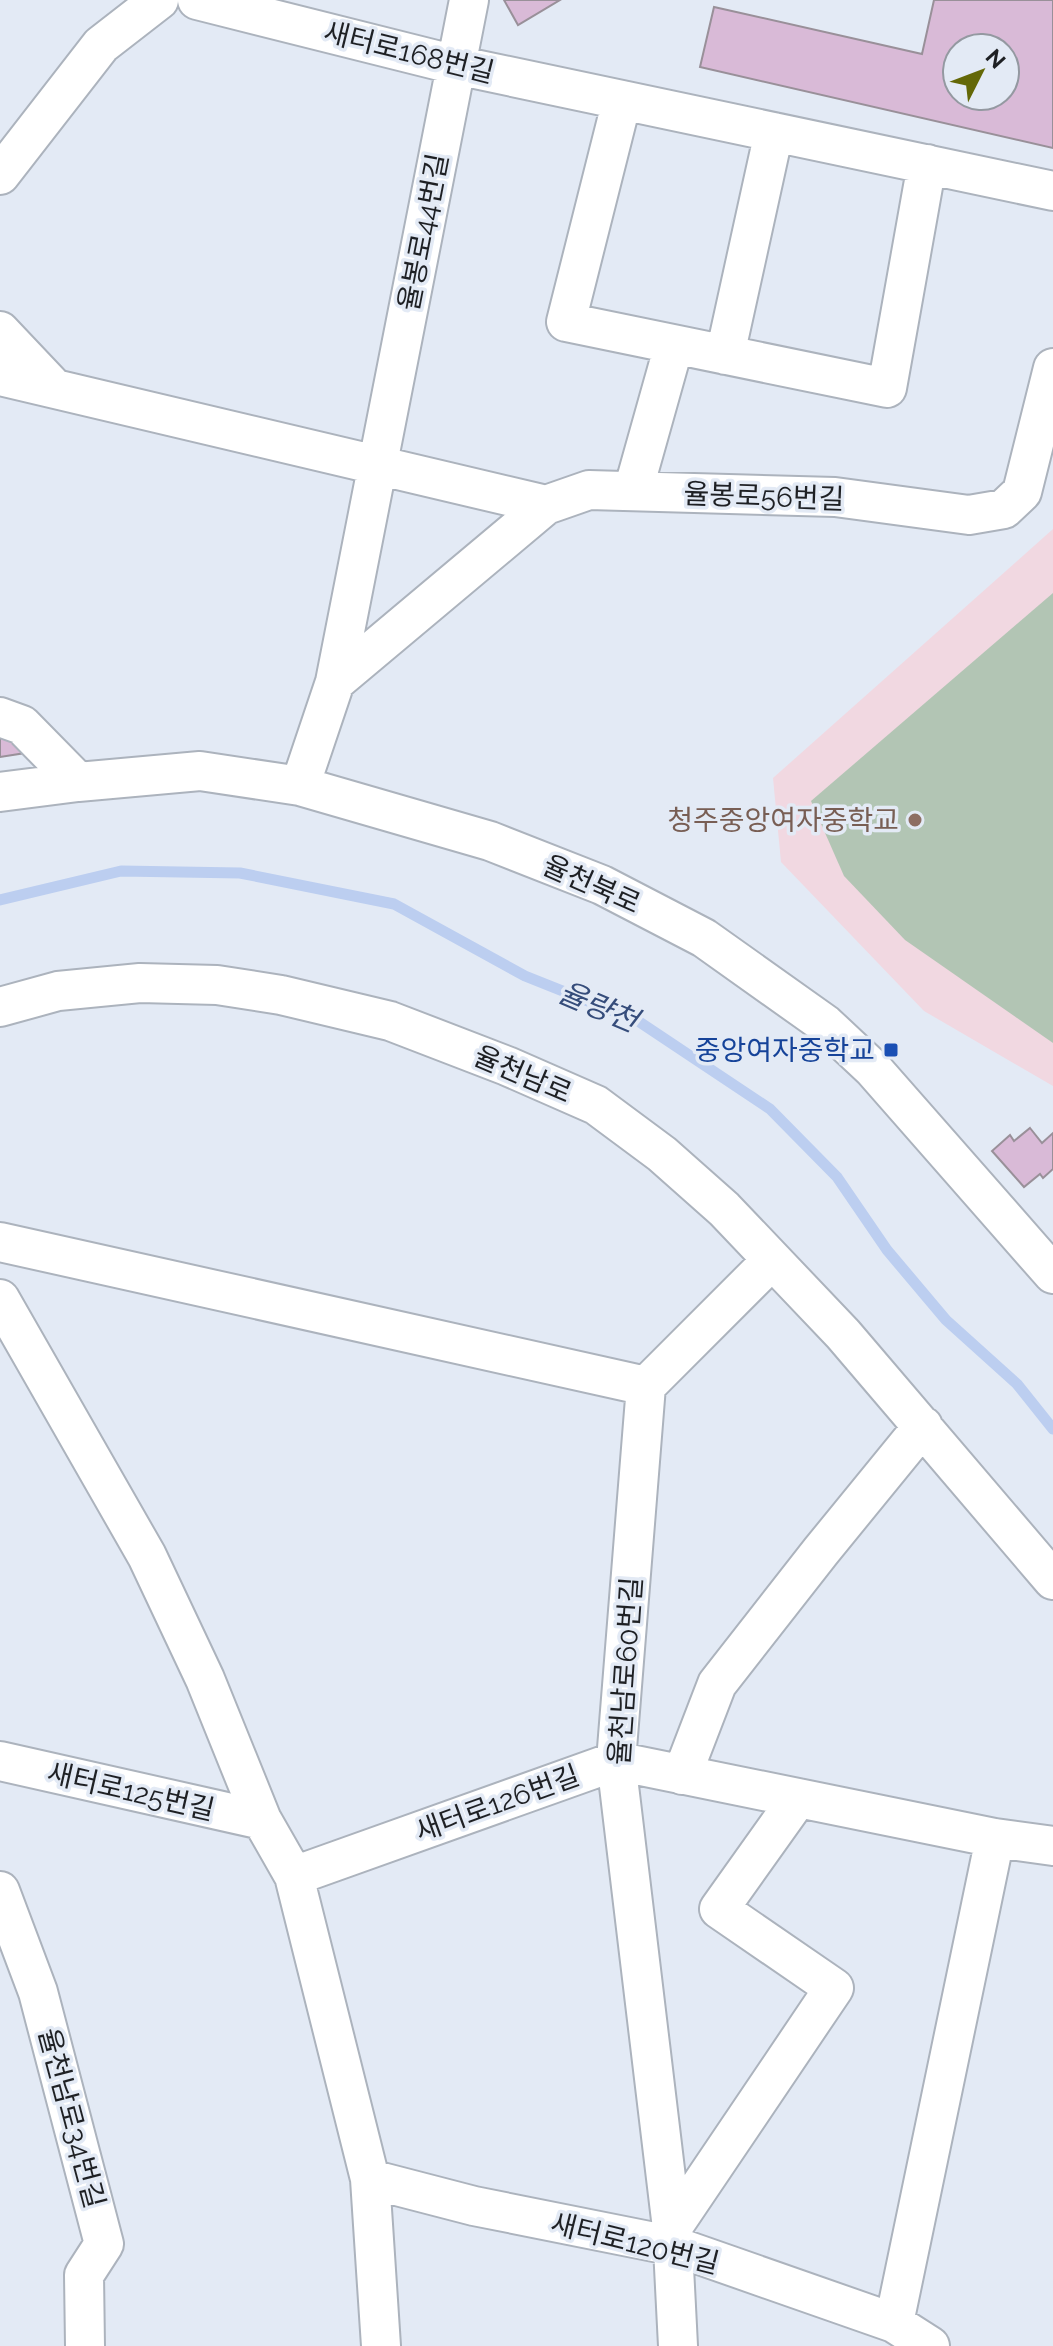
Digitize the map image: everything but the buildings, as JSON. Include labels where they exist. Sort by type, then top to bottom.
[{"type":"street","points":[[0,175],[101,45],[159,0]]},
{"type":"street","name":"새터로168번길","points":[[197,0],[456,65],[1053,191]]},
{"type":"street","name":"율봉로44번길","points":[[300,786],[335,682],[469,0]]},
{"type":"street","points":[[622,100],[566,322],[674,345],[887,388],[927,164]]},
{"type":"street","points":[[725,355],[774,132]]},
{"type":"street","points":[[0,331],[53,387]]},
{"type":"street","points":[[633,491],[674,345]]},
{"type":"street","name":"율봉로56번길","points":[[546,505],[589,490],[835,497],[969,515],[1004,509],[1022,492],[1053,368]]},
{"type":"street","points":[[0,376],[546,505]]},
{"type":"street","points":[[335,682],[546,505]]},
{"type":"street","points":[[0,717],[22,725],[78,782]]},
{"type":"street","name":"율천북로","points":[[0,792],[200,771],[300,786],[490,841],[602,885],[704,938],[825,1024],[873,1069],[1053,1274]]},
{"type":"street","name":"율천남로","points":[[0,1007],[58,991],[140,983],[202,984],[281,995],[390,1021],[507,1066],[596,1105],[662,1154],[714,1199],[843,1334],[1053,1580]]},
{"type":"street","points":[[0,1242],[646,1386],[772,1260]]},
{"type":"street","points":[[0,1299],[147,1556],[205,1679],[262,1820],[294,1876],[370,2179],[381,2346]]},
{"type":"street","name":"율천남로60번길","points":[[646,1386],[616,1761],[673,2237],[678,2346]]},
{"type":"street","points":[[682,1775],[717,1684],[923,1426]]},
{"type":"street","name":"새터로126번길","points":[[294,1876],[616,1761],[995,1838],[1053,1846]]},
{"type":"street","name":"새터로125번길","points":[[1,1763],[262,1820]]},
{"type":"street","points":[[673,2237],[834,1988],[719,1909],[798,1798]]},
{"type":"street","points":[[894,2323],[995,1838]]},
{"type":"street","name":"율천남로34번길","points":[[0,1891],[38,1992],[104,2244],[84,2275],[85,2346]]},
{"type":"street","name":"새터로120번길","points":[[370,2179],[474,2206],[673,2237],[894,2323],[930,2346]]},
{"type":"shaded area","name":"청주중앙여자중학교","points":[[1053,529],[1053,1086],[924,1011],[781,862],[773,778]]},
{"type":"green space","name":"청주중앙여자중학교","points":[[1053,593],[1053,1043],[905,940],[844,876],[811,801]]},
{"type":"waterway","name":"율량천","points":[[0,900],[121,871],[240,873],[394,904],[525,976],[638,1021],[770,1109],[837,1177],[887,1250],[946,1320],[1017,1384],[1053,1429]]},
{"type":"place","name":"청주중앙여자중학교","points":[[915,820]]},
{"type":"place","name":"중앙여자중학교","points":[[891,1050]]}]
